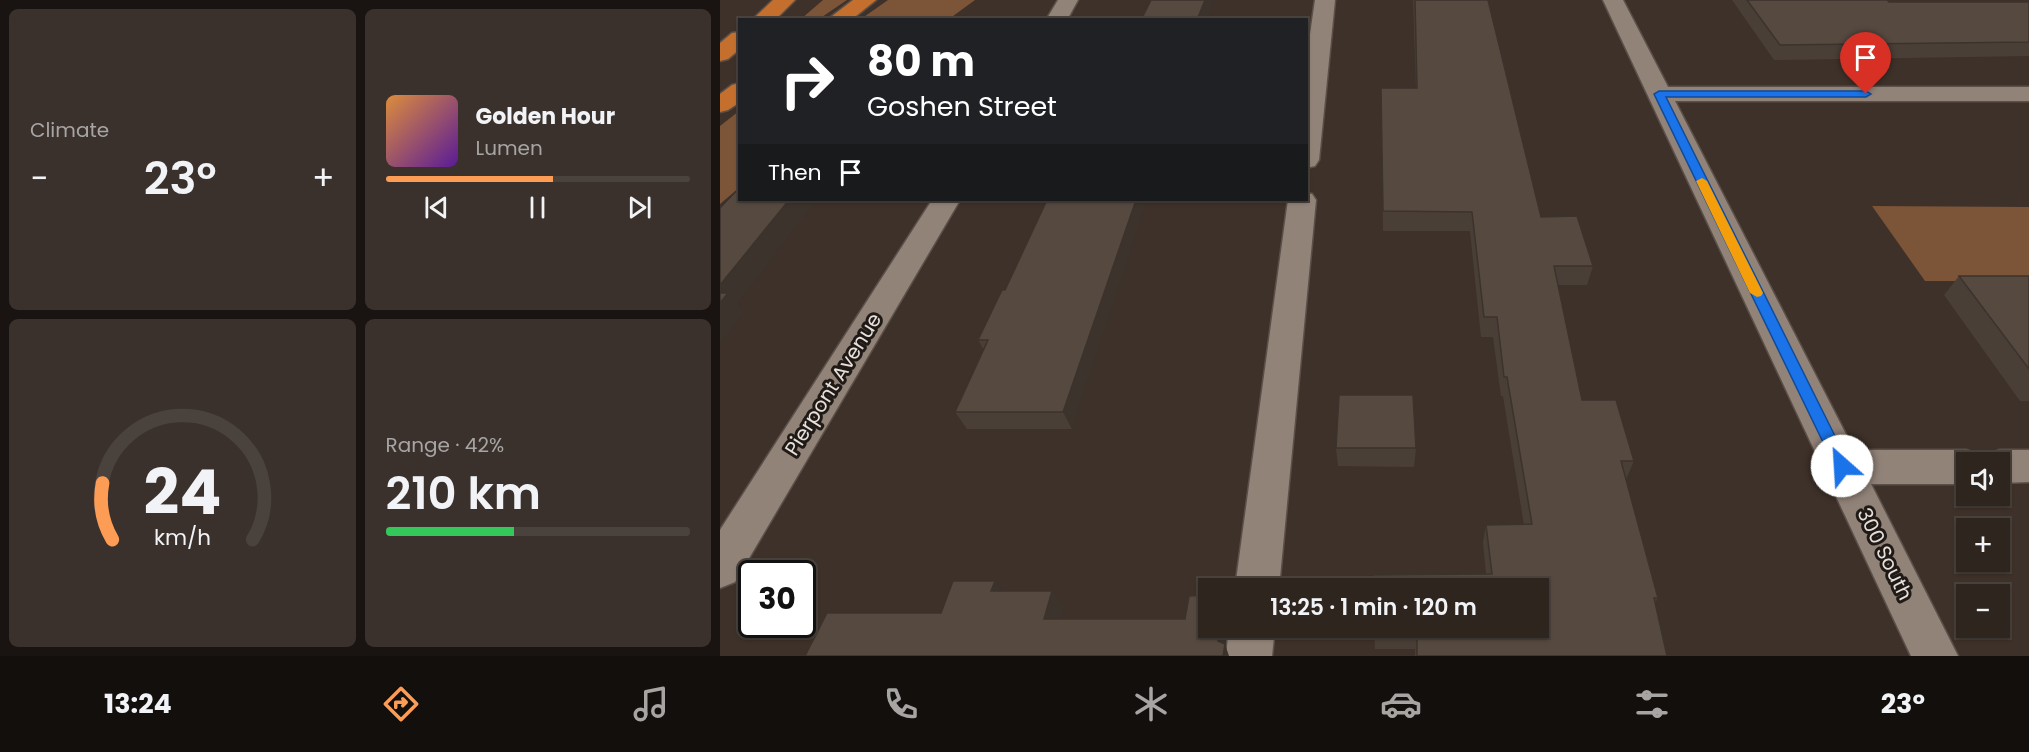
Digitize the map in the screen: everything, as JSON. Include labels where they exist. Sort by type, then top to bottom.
[{"type":"highway","points":[[764,18],[786,0]]},
{"type":"highway","points":[[840,18],[866,0]]},
{"type":"highway","points":[[720,54],[738,40]]},
{"type":"highway","points":[[720,105],[738,92]]},
{"type":"street","points":[[1057,18],[1068,0]]},
{"type":"street","points":[[1308,143],[1325,0]]},
{"type":"street","name":"300 South","points":[[1613,0],[1935,656]]},
{"type":"street","points":[[1659,94],[2029,94]]},
{"type":"street","name":"Pierpont Avenue","points":[[720,568],[945,201]]},
{"type":"street","points":[[1258,578],[1302,201]]},
{"type":"street","points":[[1842,466],[1956,466]]},
{"type":"street","points":[[2010,466],[2029,466]]},
{"type":"street","points":[[1249,656],[1251,638]]},
{"type":"shaded area","points":[[823,0],[847,0],[820,18],[802,18]]},
{"type":"shaded area","points":[[888,0],[975,0],[950,18],[862,18]]},
{"type":"shaded area","points":[[738,112],[738,189],[720,204],[720,126]]},
{"type":"shaded area","points":[[1872,206],[2029,207],[2029,281],[1925,281]]},
{"type":"building","points":[[1151,0],[1205,0],[1198,18],[1142,18]]},
{"type":"building","points":[[1415,0],[1488,0],[1541,217],[1577,216],[1593,266],[1554,266],[1582,400],[1616,400],[1634,461],[1621,461],[1658,598],[1654,598],[1667,656],[1417,656],[1417,638],[1549,638],[1549,578],[1373,578],[1373,575],[1492,574],[1486,525],[1532,524],[1507,377],[1504,377],[1497,317],[1484,317],[1472,212],[1383,211],[1381,88],[1417,88]]},
{"type":"building","points":[[1747,0],[2029,2],[2029,42],[1780,45]]},
{"type":"building","points":[[738,189],[738,201],[788,201],[720,285],[720,208]]},
{"type":"building","points":[[1047,201],[1136,201],[1063,412],[955,412],[988,340],[978,340],[1002,290],[1005,290]]},
{"type":"building","points":[[1959,276],[2029,276],[2029,369]]},
{"type":"building","points":[[720,293],[728,293],[720,303]]},
{"type":"building","points":[[1339,395],[1413,395],[1416,448],[1336,448]]},
{"type":"building","points":[[953,581],[995,581],[991,591],[1052,591],[1044,619],[1185,619],[1189,596],[1198,596],[1198,638],[1218,638],[1218,641],[1225,644],[1223,656],[805,656],[827,613],[941,613]]},
{"type":"slow traffic","points":[[1702,181],[1757,293]]},
{"type":"route","points":[[1842,466],[1659,94],[1866,94]]}]
